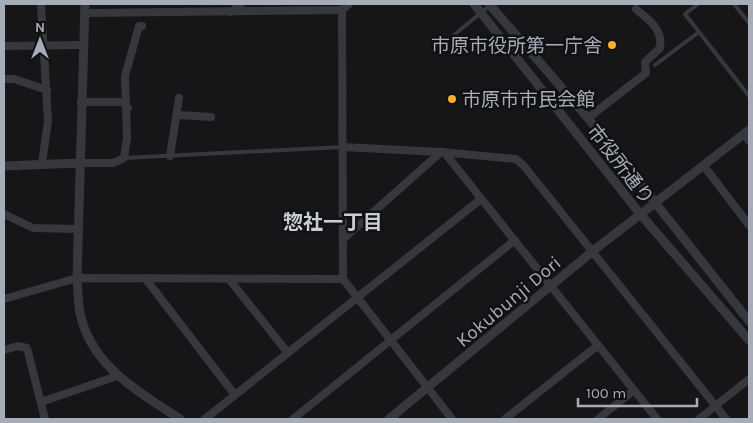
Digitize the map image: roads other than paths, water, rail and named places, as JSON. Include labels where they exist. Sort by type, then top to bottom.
[{"type":"street","points":[[41,4],[48,90],[48,121],[42,164]]},
{"type":"street","points":[[165,13],[166,4]]},
{"type":"street","points":[[231,12],[241,4]]},
{"type":"street","points":[[180,419],[117,376],[104,362],[89,340],[80,312],[76,278],[84,8],[165,13],[342,10],[349,4]]},
{"type":"street","name":"市役所通り","points":[[474,4],[640,215],[749,340]]},
{"type":"street","name":"市役所通り","points":[[490,5],[588,118],[749,321]]},
{"type":"street","points":[[588,118],[646,73],[645,62],[660,48],[661,36],[653,24],[636,9]]},
{"type":"street","points":[[342,10],[343,279],[452,419]]},
{"type":"street","points":[[4,166],[113,163],[124,158],[128,108],[125,76],[139,26],[142,26]]},
{"type":"street","points":[[4,46],[82,45]]},
{"type":"street","points":[[4,79],[14,79],[48,90]]},
{"type":"street","points":[[170,156],[178,115],[179,98]]},
{"type":"street","points":[[81,102],[123,102],[128,108]]},
{"type":"street","points":[[178,115],[211,117]]},
{"type":"street","name":"Kokubunji Dori","points":[[389,419],[552,287],[593,251],[747,135]]},
{"type":"street","points":[[342,147],[443,152],[516,159],[524,166],[593,251],[726,419]]},
{"type":"street","points":[[443,152],[657,419]]},
{"type":"street","points":[[343,239],[443,152]]},
{"type":"street","points":[[704,166],[749,224]]},
{"type":"street","points":[[205,419],[481,199]]},
{"type":"street","points":[[4,214],[33,228],[78,229]]},
{"type":"street","points":[[293,419],[514,240]]},
{"type":"street","points":[[4,299],[76,278],[343,279]]},
{"type":"street","points":[[145,278],[235,395]]},
{"type":"street","points":[[229,279],[288,352]]},
{"type":"street","points":[[4,350],[18,346],[27,348],[45,419]]},
{"type":"street","points":[[505,419],[597,346]]},
{"type":"street","points":[[41,402],[117,376]]},
{"type":"street","points":[[699,419],[749,379]]},
{"type":"street","points":[[598,419],[633,391]]},
{"type":"lane","points":[[698,4],[685,14],[749,96]]},
{"type":"lane","points":[[734,4],[749,22]]},
{"type":"lane","points":[[454,35],[490,5]]},
{"type":"lane","points":[[655,65],[699,32]]},
{"type":"lane","points":[[124,158],[342,147]]},
{"type":"place","name":"市原市役所第一庁舎","points":[[612,45]]},
{"type":"place","name":"市原市市民会館","points":[[452,99]]},
{"type":"district","name":"惣社一丁目","points":[[333,222]]}]
